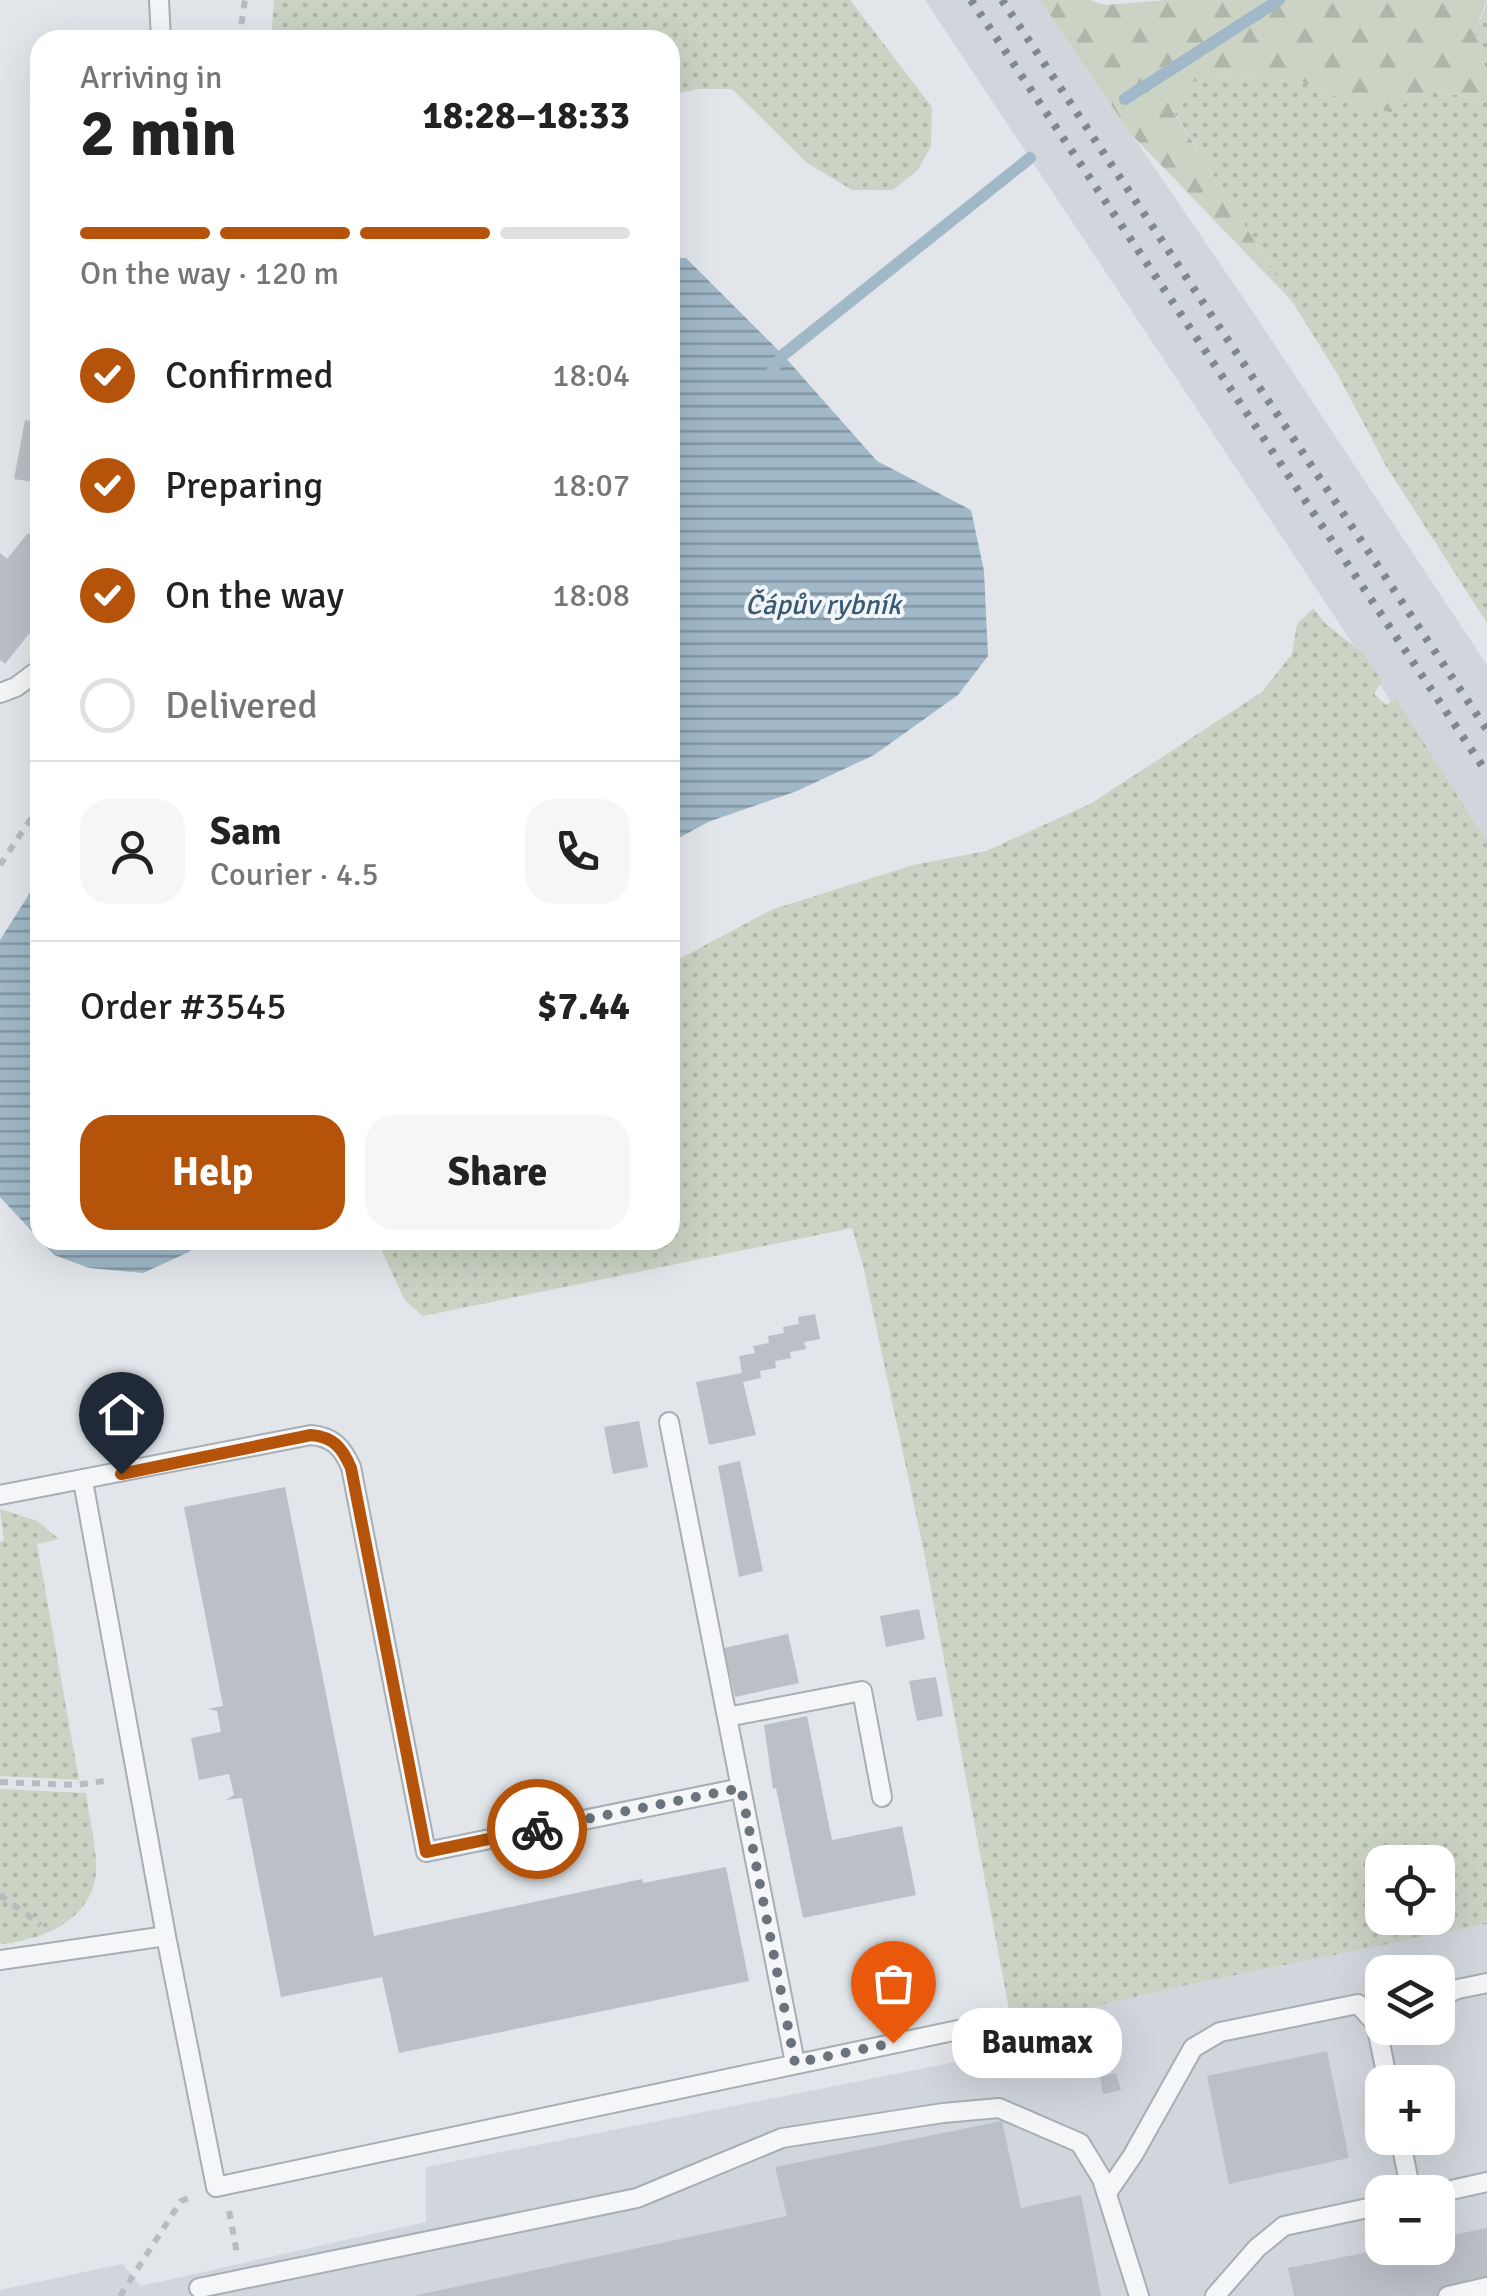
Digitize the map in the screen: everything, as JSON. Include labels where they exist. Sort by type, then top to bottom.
[{"type":"lane","points":[[159,0],[161,30]]},
{"type":"lane","points":[[0,693],[30,676]]},
{"type":"lane","points":[[668,1422],[795,2063]]},
{"type":"lane","points":[[0,1495],[311,1435],[325,1436],[338,1444],[351,1468],[426,1852],[741,1788]]},
{"type":"lane","points":[[83,1481],[216,2186],[991,2023]]},
{"type":"lane","points":[[727,1717],[862,1691],[882,1797]]},
{"type":"lane","points":[[0,1960],[166,1936]]},
{"type":"lane","points":[[1455,1992],[1487,1982]]},
{"type":"lane","points":[[1107,2193],[1193,2048],[1220,2032],[1358,2004],[1365,2010]]},
{"type":"lane","points":[[199,2288],[637,2198],[782,2138],[943,2112],[999,2108],[1080,2143],[1102,2179],[1139,2296]]},
{"type":"lane","points":[[1455,2189],[1487,2182]]},
{"type":"lane","points":[[1215,2296],[1257,2248],[1284,2226],[1365,2209]]},
{"type":"lane","points":[[1448,2296],[1487,2287]]},
{"type":"path","points":[[240,30],[245,0]]},
{"type":"path","points":[[0,865],[30,820]]},
{"type":"path","points":[[0,1782],[76,1785],[136,1776]]},
{"type":"path","points":[[120,2296],[180,2201],[216,2186]]},
{"type":"path","points":[[228,2205],[235,2238]]},
{"type":"shaded area","points":[[925,0],[1040,0],[1255,315],[1487,665],[1487,846]]},
{"type":"shaded area","points":[[1487,1924],[1487,2296],[0,2296],[0,2290],[122,2264],[141,2286],[426,2222],[426,2167],[1006,2052],[1012,2026],[1182,1986],[1433,1935],[1455,1935],[1455,1931]]},
{"type":"green space","points":[[274,0],[850,0],[932,107],[931,146],[918,170],[893,190],[852,190],[807,163],[732,89],[680,93],[680,30],[272,30]]},
{"type":"green space","points":[[1040,0],[1090,0],[1105,5],[1167,0],[1487,0],[1475,31],[1487,74],[1487,102],[1430,89],[1391,112],[1358,106],[1303,82],[1230,76],[1190,82],[1171,108],[1293,302],[1131,134]]},
{"type":"green space","points":[[1487,4],[1487,74],[1475,31]]},
{"type":"green space","points":[[1230,76],[1303,82],[1358,106],[1430,89],[1487,102],[1487,623],[1386,466],[1338,375],[1171,107],[1190,82]]},
{"type":"green space","points":[[1313,608],[1326,624],[1364,654],[1382,681],[1374,694],[1386,705],[1396,699],[1487,842],[1487,1924],[1455,1931],[1455,1845],[1365,1845],[1365,1935],[1433,1935],[1182,1986],[1012,2026],[924,1552],[852,1228],[423,1316],[405,1301],[381,1250],[680,1250],[680,959],[771,910],[913,865],[986,851],[1090,804],[1262,692],[1292,654],[1297,624]]},
{"type":"green space","points":[[0,1509],[37,1521],[59,1539],[37,1544],[79,1780],[0,1776],[0,1542],[4,1540]]},
{"type":"green space","points":[[0,1789],[86,1793],[96,1862],[93,1889],[76,1915],[49,1932],[3,1944],[0,1944]]},
{"type":"water","name":"Čápův rybník","points":[[680,258],[686,258],[783,355],[877,461],[971,510],[984,571],[988,656],[958,695],[874,755],[797,791],[708,822],[680,837]]},
{"type":"water","points":[[30,893],[30,1229],[0,1197],[0,940]]},
{"type":"water","points":[[49,1250],[192,1250],[143,1273],[89,1268]]},
{"type":"building","points":[[25,420],[30,421],[30,481],[14,479]]},
{"type":"building","points":[[30,535],[30,633],[5,664],[0,660],[0,553],[7,559]]},
{"type":"building","points":[[815,1314],[820,1339],[804,1342],[806,1349],[790,1352],[791,1358],[775,1361],[776,1368],[760,1371],[761,1378],[743,1382],[756,1435],[709,1445],[696,1382],[742,1373],[739,1356],[755,1353],[753,1346],[769,1343],[768,1336],[784,1333],[783,1327],[799,1324],[798,1317]]},
{"type":"building","points":[[639,1421],[648,1467],[613,1474],[604,1427]]},
{"type":"building","points":[[740,1461],[763,1571],[739,1577],[718,1466]]},
{"type":"building","points":[[285,1487],[374,1936],[642,1879],[643,1883],[726,1867],[749,1981],[399,2053],[382,1977],[281,1997],[242,1798],[226,1800],[234,1795],[229,1774],[199,1780],[191,1738],[221,1732],[217,1711],[208,1709],[223,1706],[184,1507]]},
{"type":"building","points":[[919,1609],[925,1639],[886,1647],[880,1616]]},
{"type":"building","points":[[788,1634],[799,1683],[735,1697],[724,1648]]},
{"type":"building","points":[[936,1677],[943,1716],[917,1721],[909,1681]]},
{"type":"building","points":[[807,1716],[832,1840],[902,1826],[916,1895],[803,1918],[776,1788],[773,1789],[764,1725]]},
{"type":"building","points":[[1327,2051],[1349,2158],[1229,2184],[1207,2076]]},
{"type":"building","points":[[1116,2073],[1121,2090],[1103,2094],[1100,2077]]},
{"type":"building","points":[[1002,2121],[1021,2208],[1081,2195],[1101,2296],[413,2296],[787,2216],[775,2167]]},
{"type":"building","points":[[1487,2228],[1487,2296],[1294,2296],[1288,2268],[1365,2253],[1365,2265],[1455,2265],[1455,2235]]},
{"type":"waterway","points":[[1125,99],[1279,0]]},
{"type":"waterway","points":[[773,369],[783,355],[1030,158]]},
{"type":"railway","points":[[971,0],[1487,773]]},
{"type":"railway","points":[[1002,0],[1487,730]]},
{"type":"way so far","points":[[537,1829],[741,1788],[795,2063],[893,2043]]},
{"type":"place","name":"Baumax","points":[[893,2043]]},
{"type":"route","points":[[121,1474],[311,1435],[325,1436],[338,1444],[351,1468],[426,1852],[537,1829]]}]
